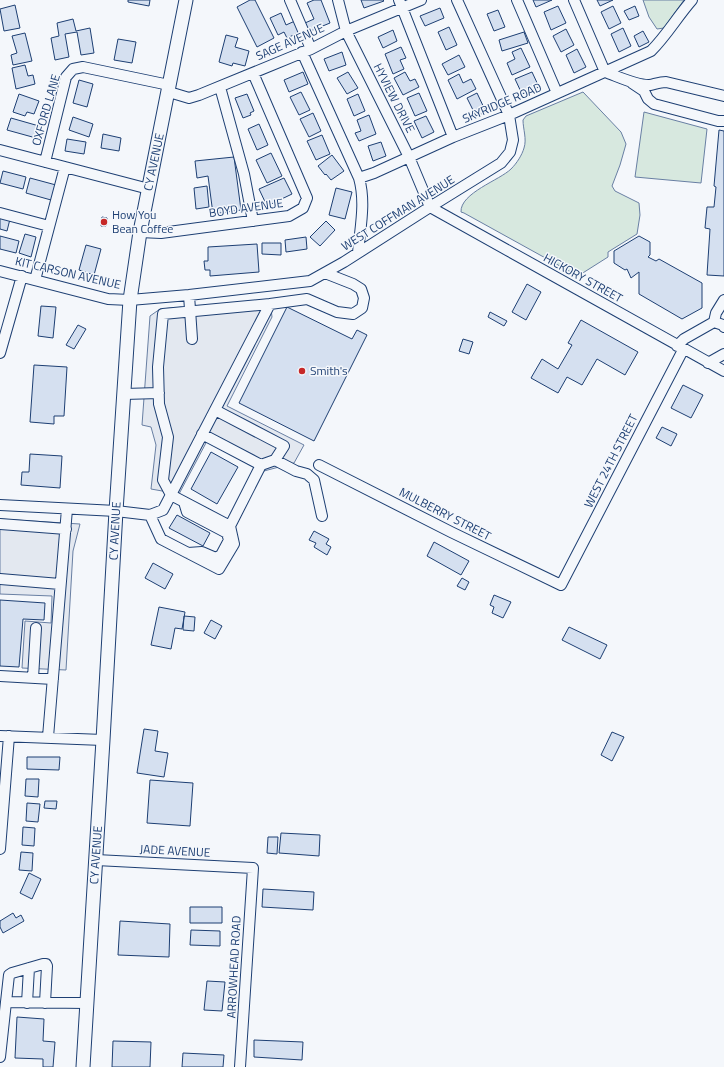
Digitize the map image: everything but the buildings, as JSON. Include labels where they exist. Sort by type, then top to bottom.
[{"type":"main road","name":"CY AVENUE","points":[[83,1067],[130,300],[140,232],[186,0]]},
{"type":"street","points":[[290,0],[306,50],[359,178],[363,196],[358,253]]},
{"type":"street","name":"HYVIEW DRIVE","points":[[338,0],[346,31],[409,157],[430,207]]},
{"type":"street","name":"SAGE AVENUE","points":[[169,89],[189,98],[220,87],[306,50],[400,4],[421,0]]},
{"type":"street","name":"WEST COFFMAN AVENUE","points":[[130,300],[190,295],[310,281],[358,253],[501,163],[510,152],[513,140],[509,115],[457,0]]},
{"type":"street","points":[[517,0],[557,93]]},
{"type":"street","points":[[574,0],[606,72],[629,81],[649,85],[659,82],[666,82],[724,96]]},
{"type":"street","name":"SKYRIDGE ROAD","points":[[359,178],[453,137],[509,115],[651,51],[673,26],[692,0]]},
{"type":"street","points":[[400,4],[453,137]]},
{"type":"street","name":"OXFORD LANE","points":[[45,162],[66,77],[73,69],[83,67],[169,89]]},
{"type":"street","name":"BOYD AVENUE","points":[[140,232],[161,233],[289,216],[303,208],[307,198],[253,73]]},
{"type":"street","points":[[629,81],[644,91],[648,99],[654,104],[718,121],[724,121]]},
{"type":"street","points":[[220,87],[244,174],[253,221]]},
{"type":"street","points":[[0,150],[149,189]]},
{"type":"street","points":[[35,280],[65,167]]},
{"type":"street","name":"HICKORY STREET","points":[[430,207],[724,372]]},
{"type":"street","points":[[0,213],[49,226]]},
{"type":"street","name":"KIT CARSON AVENUE","points":[[0,271],[108,299],[130,300]]},
{"type":"street","points":[[230,526],[170,495],[163,480],[168,437],[159,404],[158,367],[163,314],[307,299],[338,312],[353,314],[362,308],[364,298],[361,289],[354,284],[325,273]]},
{"type":"street","points":[[0,353],[22,276]]},
{"type":"street","points":[[190,295],[192,339]]},
{"type":"street","points":[[680,348],[684,340],[714,322],[716,313],[724,300]]},
{"type":"street","points":[[0,505],[116,511],[150,515],[163,510],[270,304]]},
{"type":"street","points":[[714,322],[723,325],[724,327]]},
{"type":"street","name":"WEST 24TH STREET","points":[[561,585],[680,348]]},
{"type":"street","points":[[708,363],[724,354]]},
{"type":"street","points":[[124,394],[159,393]]},
{"type":"street","points":[[150,515],[161,539],[219,569],[234,544],[230,526],[261,465],[275,460],[284,446],[215,410]]},
{"type":"street","points":[[202,434],[261,465]]},
{"type":"street","points":[[275,460],[296,471],[307,474],[314,480],[322,516]]},
{"type":"street","name":"MULBERRY STREET","points":[[319,465],[451,532],[561,585]]},
{"type":"street","points":[[184,502],[187,512],[227,533],[229,540],[221,555],[216,558],[202,552],[188,553]]},
{"type":"street","points":[[48,737],[67,509]]},
{"type":"street","points":[[0,524],[66,529]]},
{"type":"street","points":[[0,579],[60,584]]},
{"type":"street","points":[[34,678],[36,628]]},
{"type":"street","points":[[0,676],[53,679]]},
{"type":"street","points":[[0,849],[5,736],[103,740]]},
{"type":"street","name":"JADE AVENUE","points":[[96,860],[253,868]]},
{"type":"street","name":"ARROWHEAD ROAD","points":[[240,1067],[253,868]]},
{"type":"street","points":[[0,1057],[9,975],[46,964],[46,1003]]},
{"type":"street","points":[[27,1003],[29,968]]},
{"type":"street","points":[[6,1002],[86,1003]]},
{"type":"shaded area","points":[[643,0],[684,0],[664,28],[657,29],[649,17]]},
{"type":"shaded area","points":[[583,92],[621,132],[626,144],[612,186],[615,191],[639,203],[640,215],[637,234],[608,252],[608,257],[578,276],[461,212],[462,205],[473,193],[506,173],[517,162],[525,145],[523,120],[526,116]]},
{"type":"shaded area","points":[[644,112],[707,129],[701,183],[635,177]]},
{"type":"shaded area","points":[[270,300],[272,317],[227,406],[304,445],[294,463],[264,471],[207,441],[179,494],[151,489],[156,445],[151,427],[142,425],[150,316],[160,309]]},
{"type":"shaded area","points":[[0,519],[80,524],[73,551],[66,670],[22,668],[25,621],[51,623],[52,596],[0,594]]},
{"type":"place","name":"How You Bean Coffee","points":[[104,222]]},
{"type":"place","name":"Smith's","points":[[302,371]]}]
